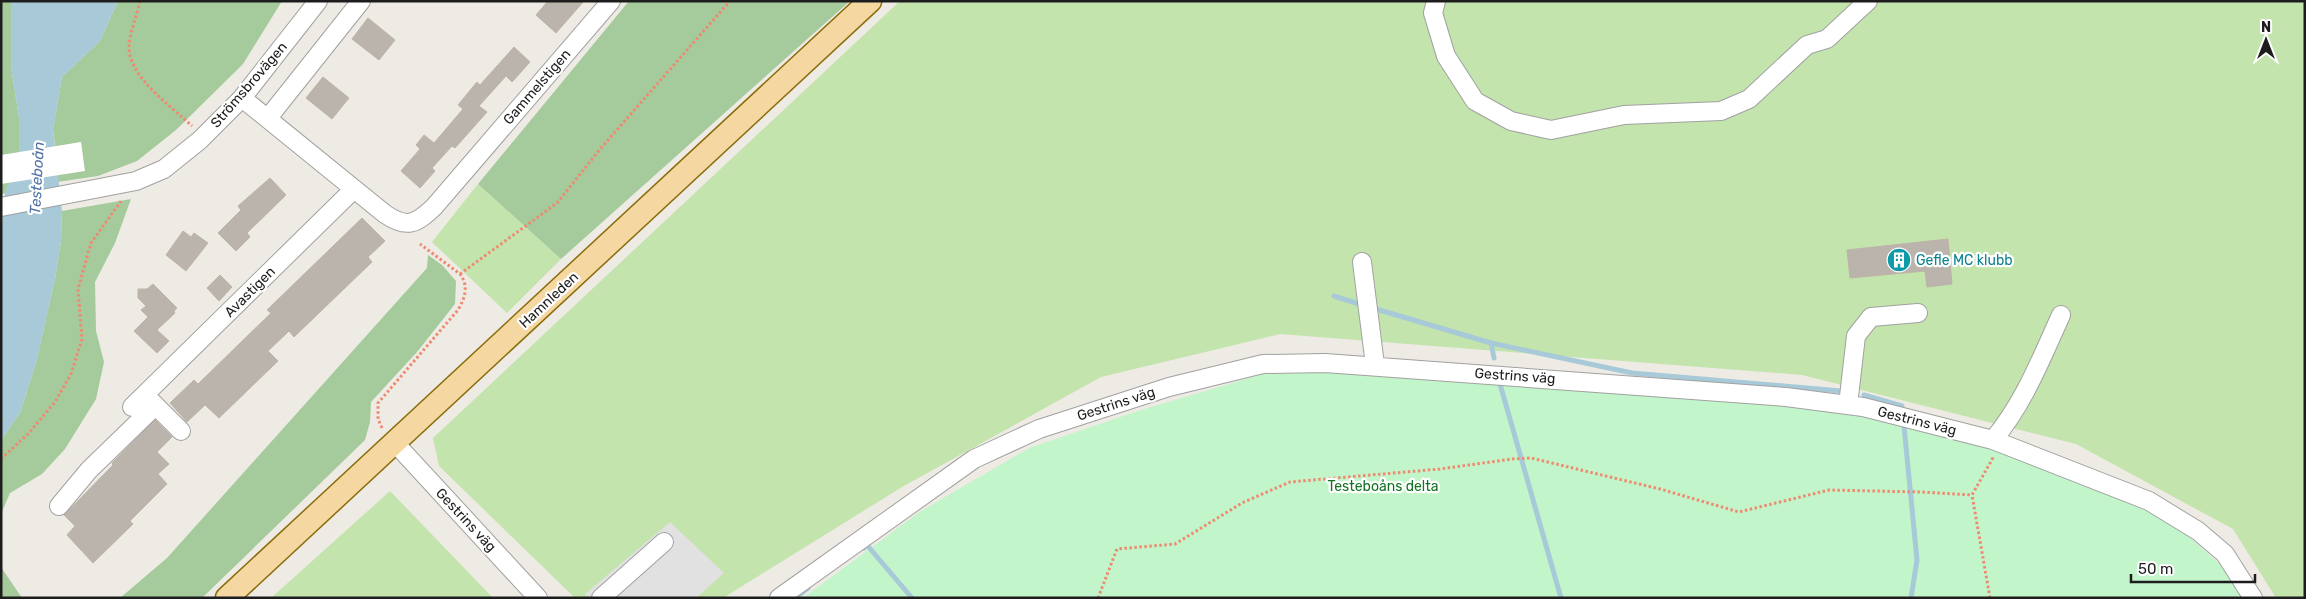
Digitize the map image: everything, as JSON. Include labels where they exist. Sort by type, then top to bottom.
[{"type":"main road","name":"Hamnleden","points":[[227,598],[870,1]]},
{"type":"street","name":"Strömsbrovägen","points":[[1,207],[136,181],[156,173],[179,158],[200,140],[242,98],[318,1]]},
{"type":"street","points":[[268,118],[361,1]]},
{"type":"street","name":"Gammelstigen","points":[[354,189],[400,223],[412,224],[421,219],[434,208],[611,1]]},
{"type":"street","points":[[1436,1],[1433,13],[1446,56],[1475,101],[1511,121],[1551,130],[1624,115],[1720,110],[1749,100],[1807,45],[1826,39],[1851,20],[1868,1]]},
{"type":"street","points":[[242,98],[354,189]]},
{"type":"street","name":"Avastigen","points":[[59,506],[150,400],[354,189]]},
{"type":"street","points":[[1362,262],[1376,365]]},
{"type":"street","points":[[1848,405],[1856,336],[1871,317],[1918,313]]},
{"type":"street","points":[[1997,442],[2029,386],[2061,316]]},
{"type":"street","name":"Gestrins väg","points":[[779,598],[974,459],[1039,429],[1169,387],[1263,364],[1325,362],[1786,397],[1863,407],[1997,442],[2157,506],[2198,531],[2224,554],[2253,598]]},
{"type":"street","points":[[150,400],[181,431]]},
{"type":"street","name":"Avastigen","points":[[132,407],[150,400]]},
{"type":"street","name":"Gestrins väg","points":[[395,443],[538,598]]},
{"type":"street","points":[[601,598],[664,542]]},
{"type":"path","points":[[140,1],[129,47],[134,66],[144,82],[194,128]]},
{"type":"path","points":[[460,274],[557,203],[601,148],[730,1]]},
{"type":"path","points":[[189,133],[200,122]]},
{"type":"path","points":[[1,459],[28,434],[50,408],[71,374],[82,339],[78,289],[91,243],[136,181]]},
{"type":"path","points":[[395,443],[383,430],[378,419],[378,403],[458,310],[464,300],[466,289],[460,274],[420,244]]},
{"type":"path","points":[[1990,598],[1972,495],[1997,442]]},
{"type":"path","points":[[1098,598],[1117,549],[1175,544],[1242,504],[1290,482],[1440,469],[1531,458],[1660,489],[1739,512],[1829,490],[1972,495]]},
{"type":"green space","points":[[1,1],[11,1],[11,66],[19,118],[19,159],[5,193],[1,195]]},
{"type":"green space","points":[[118,1],[282,1],[243,64],[176,130],[137,161],[98,176],[57,182],[58,167],[53,130],[62,77],[100,41]]},
{"type":"green space","points":[[629,1],[850,1],[561,259],[478,184]]},
{"type":"green space","points":[[900,1],[2305,1],[2305,598],[2276,598],[2233,529],[2076,444],[1802,375],[1280,334],[1101,377],[902,487],[723,598],[575,598],[439,466],[433,438]]},
{"type":"green space","points":[[478,184],[561,259],[507,313],[432,242]]},
{"type":"green space","points":[[131,199],[115,243],[95,282],[96,331],[104,362],[96,399],[65,449],[42,474],[10,493],[1,514],[1,440],[20,413],[36,363],[55,279],[61,241],[62,211]]},
{"type":"green space","points":[[428,255],[442,265],[456,281],[455,304],[417,352],[371,402],[370,422],[365,440],[202,598],[120,598],[167,558],[427,268]]},
{"type":"green space","name":"Testeboåns delta","points":[[1366,372],[1532,382],[1800,408],[1891,420],[1992,449],[2106,493],[2172,522],[2223,567],[2244,598],[803,598],[921,511],[1029,448],[1141,410],[1263,374]]},
{"type":"green space","points":[[390,491],[493,598],[271,598]]},
{"type":"green space","points":[[1,567],[22,598],[1,598]]},
{"type":"shaded area","points":[[670,522],[724,573],[696,598],[589,598],[585,594]]},
{"type":"water","name":"Testeboån","points":[[11,1],[118,1],[100,41],[62,77],[53,130],[62,211],[61,241],[55,279],[36,363],[20,413],[1,440],[1,234],[5,193],[19,159],[19,118],[11,66]]},
{"type":"pier","points":[[81,142],[85,171],[1,184],[1,155]]},
{"type":"building","points":[[548,1],[584,1],[556,33],[536,15]]},
{"type":"building","points":[[368,18],[395,40],[379,60],[352,39]]},
{"type":"building","points":[[514,47],[530,62],[512,82],[506,76],[479,106],[487,112],[455,148],[452,146],[432,168],[435,171],[420,188],[401,171],[420,149],[416,145],[424,135],[434,143],[463,109],[458,105],[477,82],[480,85]]},
{"type":"building","points":[[323,77],[349,98],[332,119],[306,98]]},
{"type":"building","points":[[270,178],[286,195],[247,233],[250,237],[236,251],[218,233],[241,210],[238,206]]},
{"type":"building","points":[[362,218],[385,241],[368,257],[372,262],[294,337],[289,331],[268,351],[278,361],[219,418],[205,405],[187,422],[170,403],[194,380],[198,384],[271,313],[267,310]]},
{"type":"building","points":[[183,231],[191,237],[194,233],[208,243],[186,271],[166,255]]},
{"type":"building","name":"Gefle MC klubb","points":[[1948,239],[1952,284],[1927,287],[1925,271],[1850,278],[1847,250]]},
{"type":"building","points":[[220,275],[232,287],[219,301],[207,288]]},
{"type":"building","points":[[153,284],[177,308],[174,311],[175,313],[157,330],[169,341],[157,353],[134,331],[148,317],[141,310],[146,306],[138,298],[138,289],[147,289]]},
{"type":"building","points":[[155,420],[172,437],[157,452],[169,464],[158,474],[167,484],[130,521],[133,524],[93,563],[67,535],[75,526],[64,515]]},
{"type":"waterway","points":[[1334,296],[1359,304]]},
{"type":"waterway","points":[[1376,309],[1491,343],[1632,373],[1841,391]]},
{"type":"waterway","points":[[1491,343],[1494,358]]},
{"type":"waterway","points":[[1500,384],[1561,598]]},
{"type":"waterway","points":[[1864,395],[1902,406]]},
{"type":"waterway","points":[[1904,426],[1917,560],[1911,598]]},
{"type":"waterway","points":[[864,548],[867,545],[912,598]]},
{"type":"waterway","points":[[795,598],[808,588]]},
{"type":"place","name":"Gefle MC klubb","points":[[1899,260]]}]
